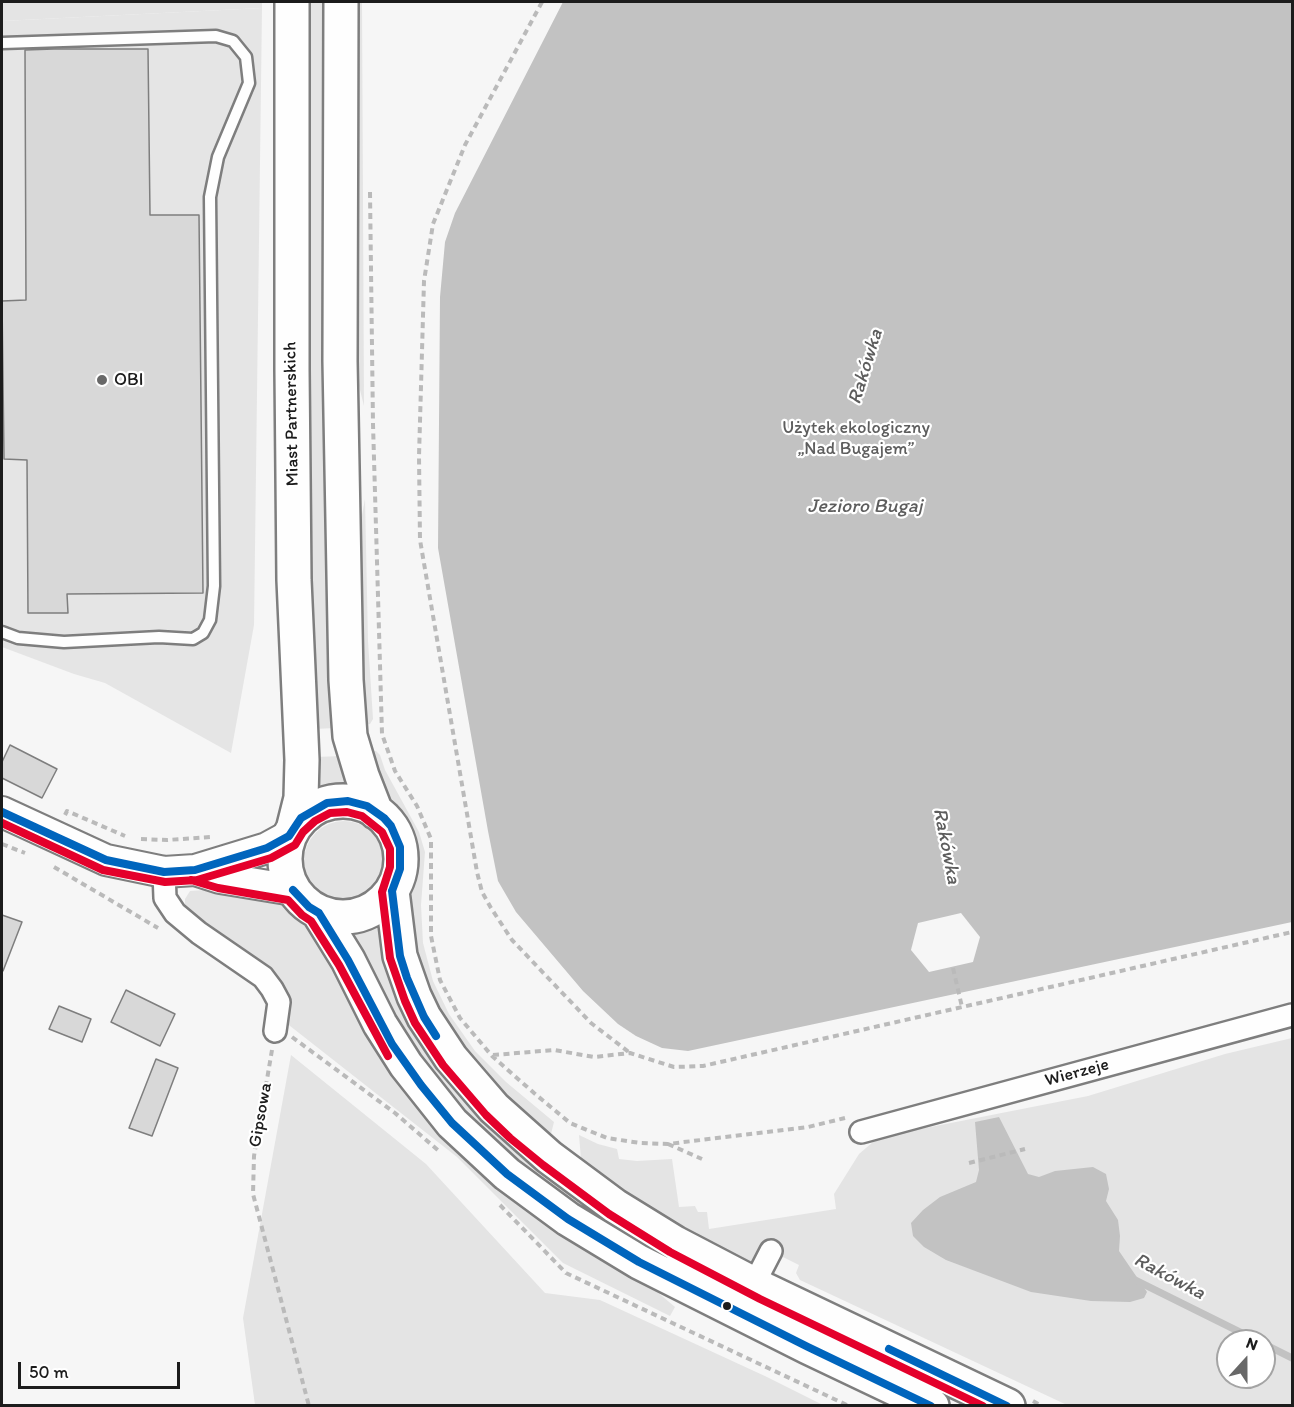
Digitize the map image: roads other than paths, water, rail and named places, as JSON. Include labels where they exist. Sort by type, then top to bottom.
[{"type":"main road","name":"Miast Partnerskich","points":[[292,2],[294,580],[302,760],[301,798],[292,831]]},
{"type":"main road","points":[[341,2],[340,361],[346,680],[366,735],[376,812]]},
{"type":"main road","points":[[2,812],[106,860],[164,872],[195,870],[267,848],[292,831],[309,812],[327,803],[348,801],[367,806],[391,826],[400,847],[400,869],[392,891],[375,908],[354,917],[342,918],[319,913],[309,907],[292,890],[285,869],[284,857],[292,831]]},
{"type":"main road","points":[[195,870],[220,878],[292,890]]},
{"type":"main road","points":[[392,891],[400,956],[424,1017],[452,1058],[494,1108],[549,1158],[615,1206],[675,1243],[754,1284],[1008,1406]]},
{"type":"main road","points":[[319,913],[348,960],[380,1024],[406,1065],[452,1123],[507,1174],[568,1219],[639,1262],[932,1406]]},
{"type":"street","points":[[164,872],[165,898],[175,913],[199,933],[263,977],[272,989],[279,1002],[275,1031]]},
{"type":"street","name":"Wierzeje","points":[[861,1132],[1293,1015]]},
{"type":"street","points":[[754,1284],[771,1251]]},
{"type":"lane","points":[[2,43],[216,36],[233,41],[246,57],[249,83],[218,157],[210,197],[214,586],[210,620],[203,633],[193,639],[64,642],[18,638],[2,632]]},
{"type":"water","name":"Jezioro Bugaj","points":[[563,2],[1292,2],[1292,922],[688,1051],[662,1048],[636,1036],[618,1024],[583,991],[516,912],[498,881],[438,548],[440,297],[445,242],[455,213]]},
{"type":"water","points":[[999,1117],[1028,1174],[1039,1177],[1055,1171],[1093,1167],[1106,1174],[1109,1189],[1106,1201],[1118,1220],[1119,1251],[1147,1292],[1144,1298],[1130,1302],[1091,1301],[1031,1292],[946,1260],[924,1247],[913,1236],[911,1223],[923,1210],[940,1197],[976,1182],[979,1170],[975,1122]]},
{"type":"waterway","name":"Rakówka","points":[[1133,1279],[1234,1329]]},
{"type":"waterway","name":"Rakówka","points":[[1276,1350],[1292,1358]]},
{"type":"place","name":"OBI","points":[[102,380]]},
{"type":"park label","name":"Użytek ekologiczny „Nad Bugajem”","points":[[856,438]]}]
